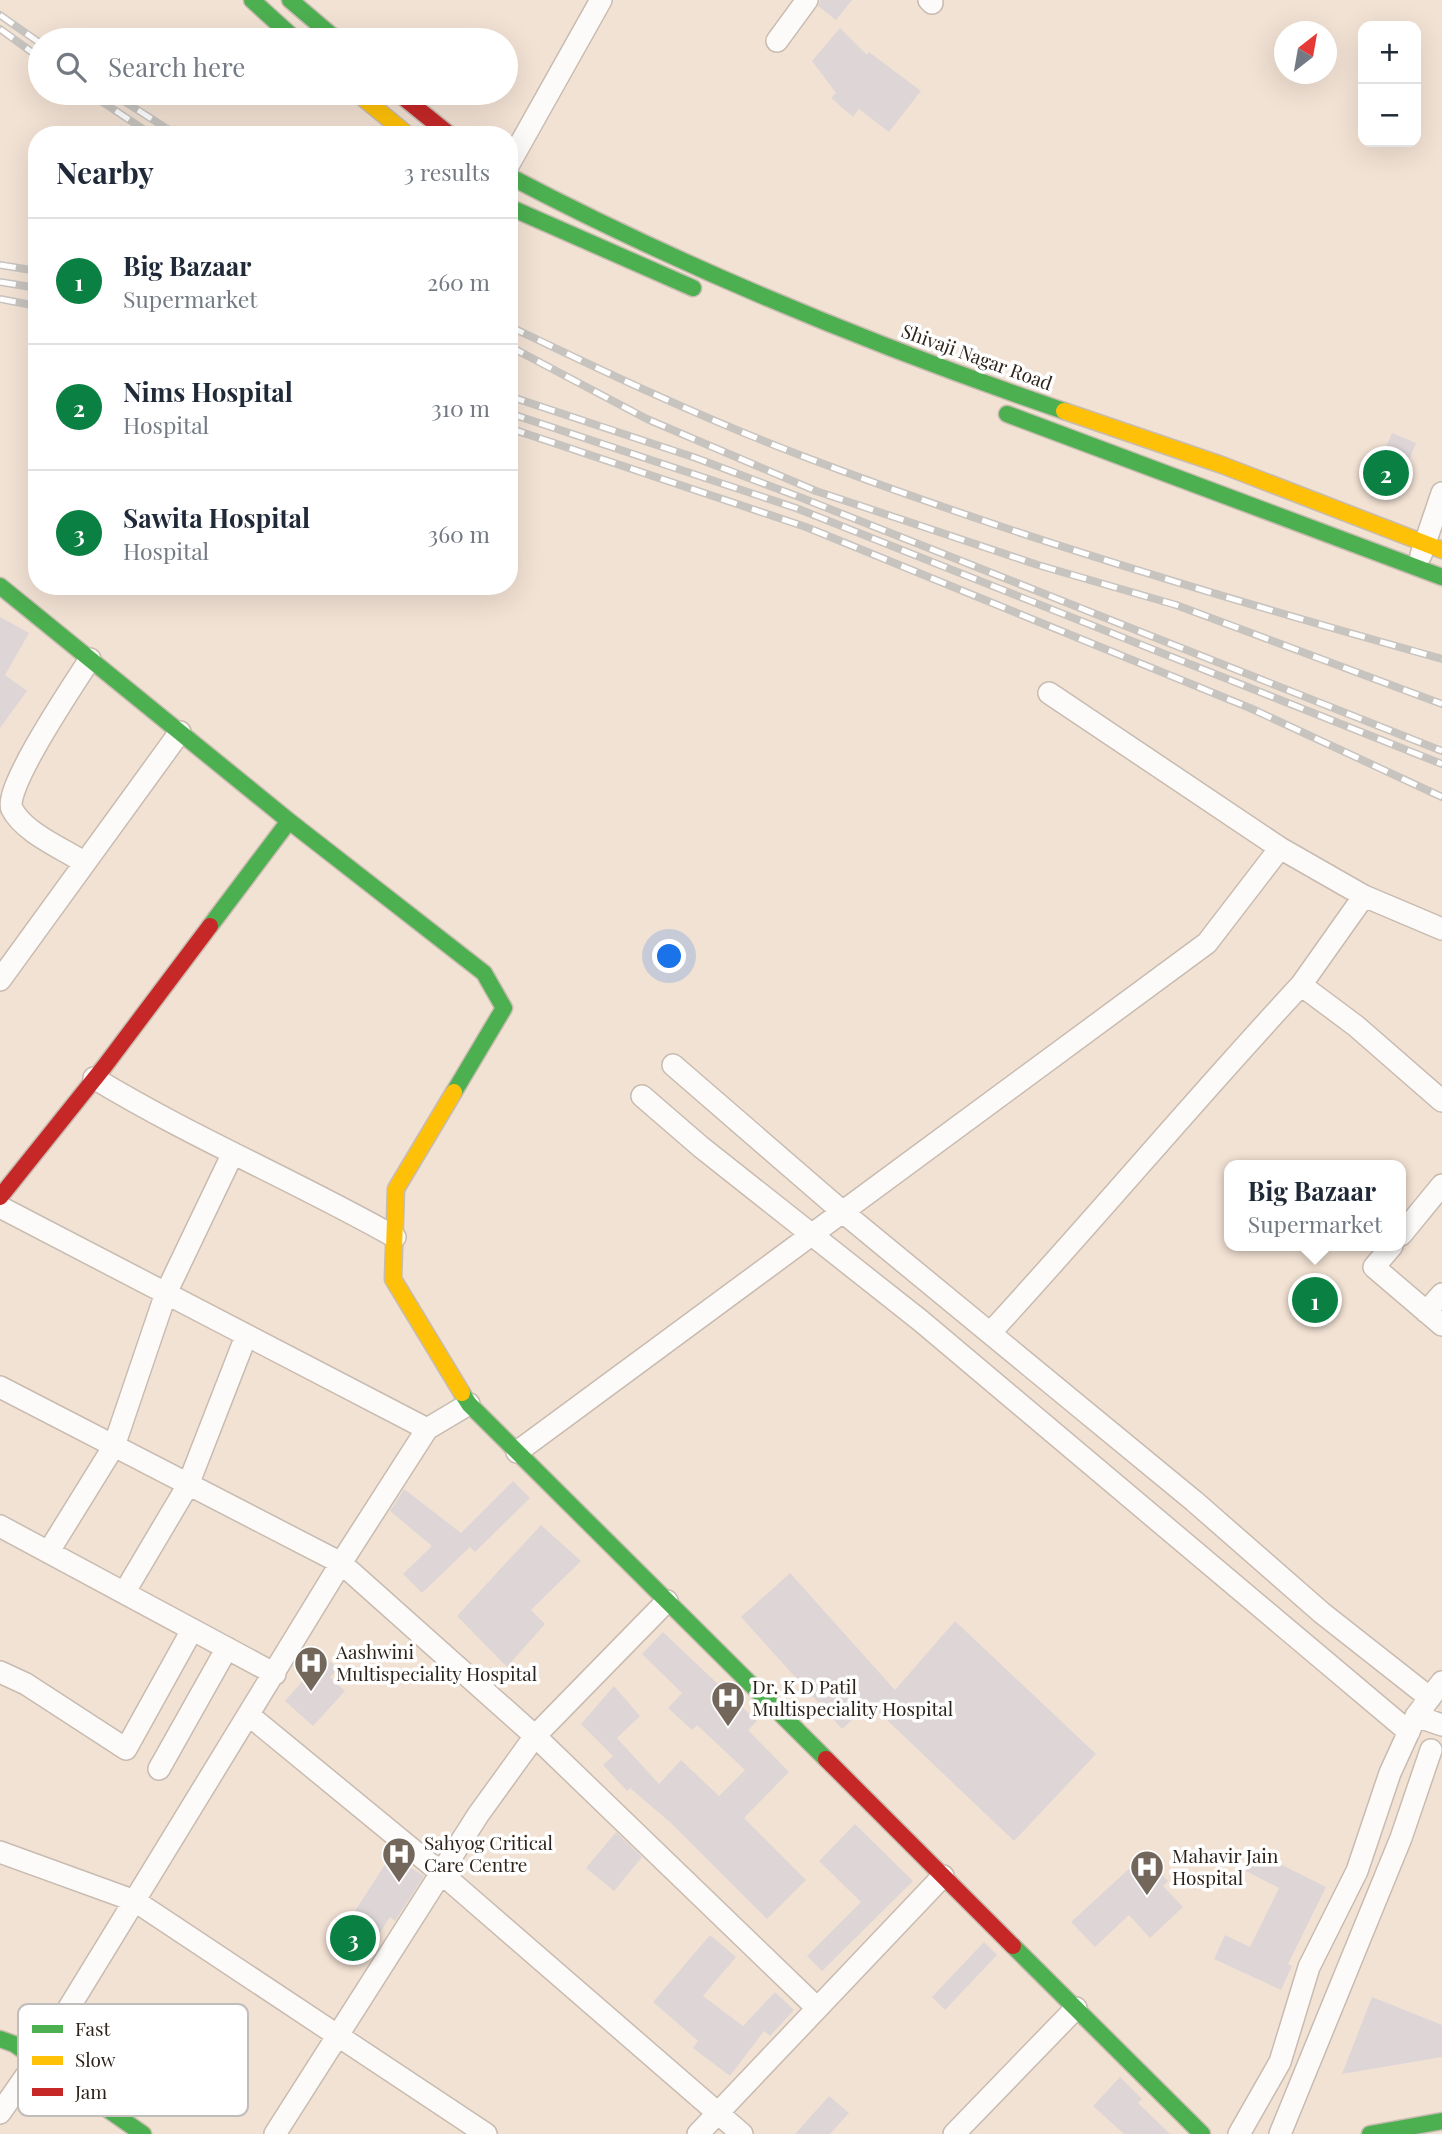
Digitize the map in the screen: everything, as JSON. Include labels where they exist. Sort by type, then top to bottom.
[{"type":"main road","points":[[253,0],[283,28]]},
{"type":"main road","points":[[290,0],[323,28]]},
{"type":"main road","points":[[372,105],[397,126]]},
{"type":"main road","points":[[413,105],[439,126]]},
{"type":"main road","name":"Shivaji Nagar Road","points":[[518,181],[589,218],[675,257],[961,376],[1222,465],[1433,546]]},
{"type":"main road","points":[[518,212],[702,292]]},
{"type":"main road","points":[[998,410],[1442,577]]},
{"type":"main road","points":[[0,586],[289,821],[484,973],[503,1008],[396,1189],[393,1279],[469,1404],[1202,2134]]},
{"type":"main road","points":[[0,1197],[289,821]]},
{"type":"main road","points":[[0,2039],[18,2046]]},
{"type":"main road","points":[[117,2116],[143,2134]]},
{"type":"main road","points":[[1370,2134],[1442,2121]]},
{"type":"street","points":[[518,148],[601,0]]},
{"type":"street","points":[[777,41],[807,0]]},
{"type":"street","points":[[1417,566],[1433,546],[1442,493]]},
{"type":"street","points":[[85,863],[25,824],[12,809],[10,801],[21,773],[90,659]]},
{"type":"street","points":[[1049,693],[1280,848],[1364,896],[1442,929]]},
{"type":"street","points":[[0,980],[180,732]]},
{"type":"street","points":[[517,1452],[815,1235],[998,1095],[1207,943],[1280,848]]},
{"type":"street","points":[[990,1333],[1102,1211],[1189,1106],[1301,985],[1364,896]]},
{"type":"street","points":[[1301,985],[1356,1026],[1442,1101]]},
{"type":"street","points":[[673,1065],[844,1213],[1194,1501],[1322,1613],[1436,1690],[1413,1724],[1390,1773],[1357,1871],[1309,1967],[1280,2062],[1239,2134]]},
{"type":"street","points":[[94,1078],[164,1121],[321,1195],[395,1237]]},
{"type":"street","points":[[642,1096],[701,1147],[815,1235],[1192,1546],[1413,1724],[1436,1755],[1280,2134]]},
{"type":"street","points":[[49,1551],[114,1446],[166,1293],[233,1153]]},
{"type":"street","points":[[1406,1229],[1442,1185]]},
{"type":"street","points":[[0,1206],[427,1429]]},
{"type":"street","points":[[1388,1251],[1374,1267],[1434,1319],[1442,1294]]},
{"type":"street","points":[[124,1593],[188,1485],[246,1336]]},
{"type":"street","points":[[0,1387],[341,1563],[535,1736],[817,2008]]},
{"type":"street","points":[[72,2004],[250,1716],[341,1563],[427,1429],[469,1404]]},
{"type":"street","points":[[0,1526],[275,1674]]},
{"type":"street","points":[[275,2134],[441,1873],[535,1736],[667,1601]]},
{"type":"street","points":[[0,1672],[26,1684],[126,1749],[192,1630]]},
{"type":"street","points":[[159,1769],[227,1648]]},
{"type":"street","points":[[250,1716],[441,1873],[742,2134]]},
{"type":"street","points":[[1413,1724],[1442,1725]]},
{"type":"street","points":[[0,1852],[135,1901],[486,2134]]},
{"type":"street","points":[[698,2134],[943,1876]]},
{"type":"street","points":[[954,2134],[1076,2008]]},
{"type":"street","points":[[0,2113],[18,2087]]},
{"type":"building","points":[[820,0],[852,0],[836,20],[818,6]]},
{"type":"building","points":[[840,28],[867,55],[869,52],[921,91],[889,132],[859,109],[853,117],[831,98],[836,93],[812,61]]},
{"type":"building","points":[[1392,433],[1416,443],[1394,498],[1369,488]]},
{"type":"building","points":[[0,617],[29,633],[5,675],[27,691],[0,728]]},
{"type":"building","points":[[513,1481],[530,1498],[475,1552],[470,1547],[422,1593],[403,1574],[432,1546],[390,1511],[404,1489],[461,1533]]},
{"type":"building","points":[[541,1525],[581,1561],[531,1610],[545,1624],[507,1667],[457,1616]]},
{"type":"building","points":[[790,1573],[895,1690],[955,1621],[1096,1754],[1014,1841],[870,1704],[842,1729],[741,1617]]},
{"type":"building","points":[[663,1632],[757,1721],[748,1730],[789,1772],[744,1818],[806,1880],[767,1919],[672,1824],[630,1788],[627,1791],[603,1765],[613,1756],[581,1724],[614,1686],[640,1716],[617,1738],[659,1784],[681,1760],[719,1796],[745,1770],[697,1725],[692,1730],[668,1708],[682,1693],[642,1654]]},
{"type":"building","points":[[324,1656],[338,1669],[330,1677],[345,1691],[313,1726],[285,1701]]},
{"type":"building","points":[[855,1824],[913,1881],[822,1971],[807,1956],[861,1902],[819,1861]]},
{"type":"building","points":[[616,1832],[642,1857],[614,1891],[586,1868]]},
{"type":"building","points":[[1254,1851],[1326,1887],[1288,1964],[1292,1966],[1281,1990],[1214,1959],[1225,1935],[1250,1947],[1279,1888],[1244,1870]]},
{"type":"building","points":[[391,1855],[424,1876],[395,1921],[390,1917],[359,1965],[328,1944],[344,1919],[348,1922]]},
{"type":"building","points":[[1144,1855],[1168,1881],[1163,1886],[1183,1907],[1150,1938],[1129,1915],[1095,1947],[1071,1922]]},
{"type":"building","points":[[710,1935],[736,1957],[703,1996],[743,2026],[775,1992],[794,2010],[770,2036],[764,2031],[730,2076],[693,2048],[698,2041],[653,2002]]},
{"type":"building","points":[[984,1942],[997,1955],[945,2010],[932,1997]]},
{"type":"building","points":[[1372,1997],[1442,2025],[1442,2057],[1342,2074]]},
{"type":"building","points":[[1120,2077],[1142,2099],[1138,2103],[1170,2134],[1124,2134],[1093,2106]]},
{"type":"building","points":[[829,2096],[849,2113],[830,2134],[795,2134]]},
{"type":"railway","points":[[0,15],[28,35]]},
{"type":"railway","points":[[0,29],[28,49]]},
{"type":"railway","points":[[107,105],[138,126]]},
{"type":"railway","points":[[130,105],[163,126]]},
{"type":"railway","points":[[0,265],[28,270]]},
{"type":"railway","points":[[0,282],[28,287]]},
{"type":"railway","points":[[0,299],[28,304]]},
{"type":"railway","points":[[518,330],[730,427],[883,486],[1121,565],[1442,659]]},
{"type":"railway","points":[[518,351],[647,419],[816,491],[1038,565],[1176,605],[1442,704]]},
{"type":"railway","points":[[518,399],[696,458],[802,498],[1442,751]]},
{"type":"railway","points":[[518,416],[796,508],[1442,764]]},
{"type":"railway","points":[[518,431],[806,527],[1250,708],[1442,797]]},
{"type":"traffic: fast","points":[[252,0],[283,28]]},
{"type":"traffic: fast","points":[[290,0],[323,28]]},
{"type":"traffic: fast","points":[[518,181],[643,243],[782,304],[923,360],[1064,411]]},
{"type":"traffic: fast","points":[[518,211],[693,288]]},
{"type":"traffic: fast","points":[[1007,414],[1442,577]]},
{"type":"traffic: fast","points":[[0,586],[289,821],[484,973],[504,1008],[454,1092]]},
{"type":"traffic: fast","points":[[210,926],[289,821]]},
{"type":"traffic: fast","points":[[462,1393],[469,1404],[826,1759]]},
{"type":"traffic: fast","points":[[1013,1946],[1202,2134]]},
{"type":"traffic: fast","points":[[0,2039],[18,2047]]},
{"type":"traffic: fast","points":[[117,2116],[143,2134]]},
{"type":"traffic: fast","points":[[1370,2134],[1442,2121]]},
{"type":"traffic: slow","points":[[372,105],[397,126]]},
{"type":"traffic: slow","points":[[1064,411],[1222,465],[1442,550]]},
{"type":"traffic: slow","points":[[454,1092],[396,1189],[393,1279],[462,1393]]},
{"type":"traffic: jam","points":[[413,105],[439,126]]},
{"type":"traffic: jam","points":[[0,1197],[104,1067],[210,926]]},
{"type":"traffic: jam","points":[[826,1759],[1013,1946]]},
{"type":"place","name":"Nims Hospital","points":[[1386,473]]},
{"type":"place","name":"Big Bazaar","points":[[1315,1300]]},
{"type":"place","name":"Aashwini Multispeciality Hospital","points":[[311,1693]]},
{"type":"place","name":"Dr. K D Patil Multispeciality Hospital","points":[[728,1728]]},
{"type":"place","name":"Sahyog Critical Care Centre","points":[[399,1884]]},
{"type":"place","name":"Mahavir Jain Hospital","points":[[1147,1897]]},
{"type":"place","name":"Sawita Hospital","points":[[353,1938]]}]
